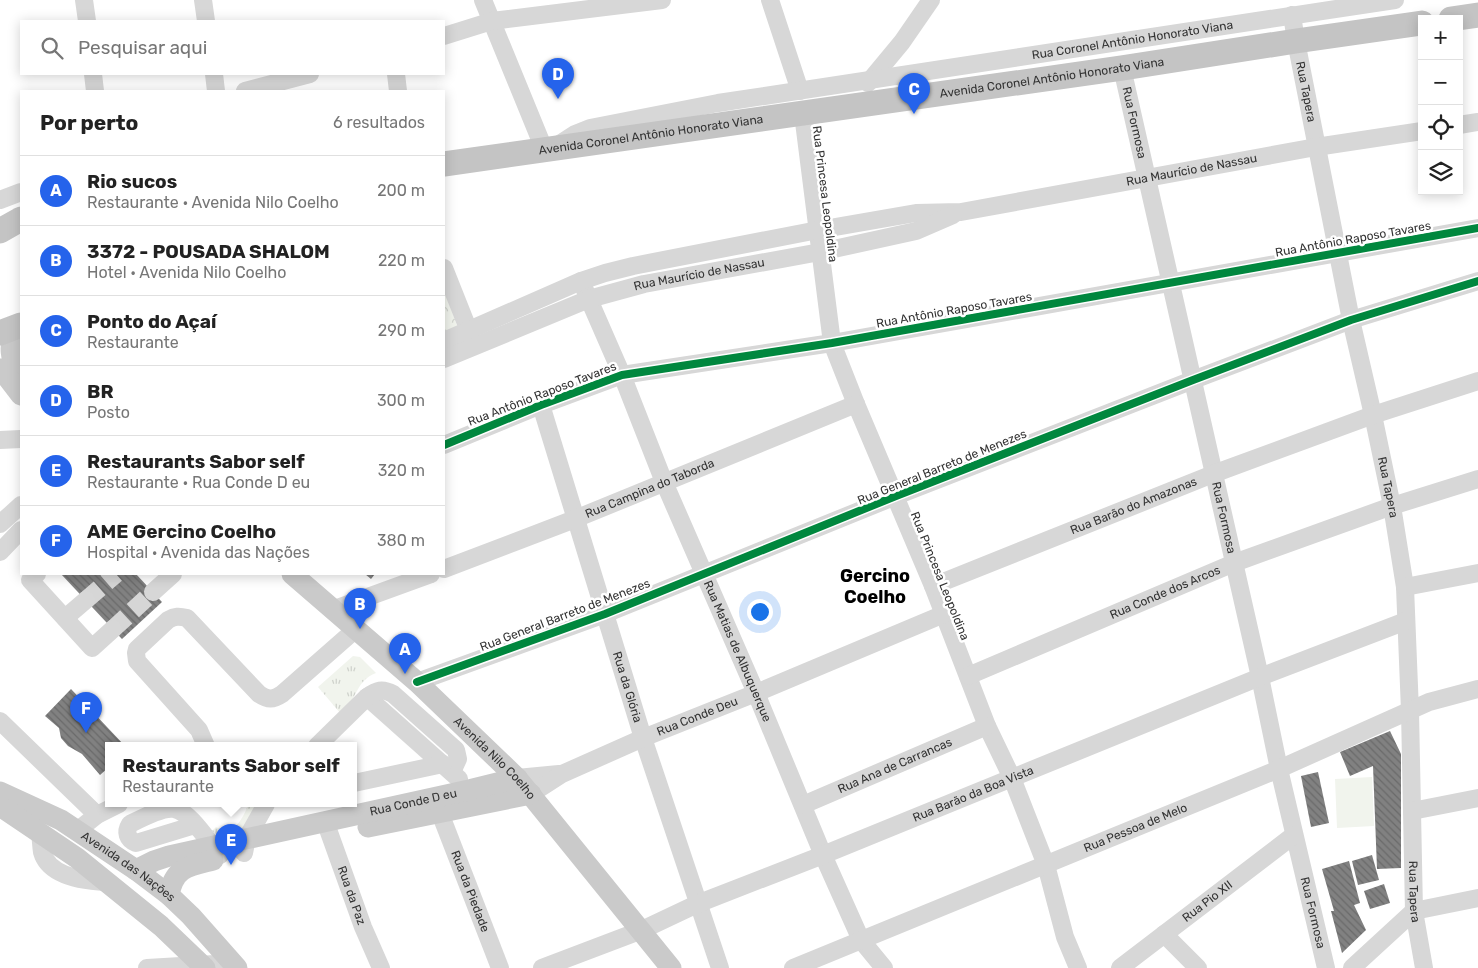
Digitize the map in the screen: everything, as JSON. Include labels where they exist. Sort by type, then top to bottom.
[{"type":"highway","points":[[1463,17],[1478,15]]},
{"type":"highway","name":"Avenida Coronel Antônio Honorato Viana","points":[[445,164],[548,149],[715,115],[801,103],[845,108],[1418,24]]},
{"type":"highway","points":[[0,231],[20,220]]},
{"type":"main road","points":[[13,328],[11,343],[14,366],[20,376]]},
{"type":"main road","points":[[0,367],[20,394]]},
{"type":"main road","name":"Avenida Nilo Coelho","points":[[293,575],[417,682],[517,778],[671,968]]},
{"type":"main road","name":"Rua Conde D eu","points":[[327,828],[440,813],[517,778]]},
{"type":"main road","name":"Avenida das Nações","points":[[0,792],[46,812],[136,870],[169,895],[191,916],[234,965]]},
{"type":"main road","name":"Rua Conde D eu","points":[[136,870],[154,861],[217,852],[474,797],[530,794]]},
{"type":"main road","name":"Avenida das Nações","points":[[0,806],[77,858],[161,926],[203,966]]},
{"type":"main road","name":"Rua Conde D eu","points":[[169,895],[171,882],[178,873],[217,852]]},
{"type":"street","points":[[84,0],[87,20]]},
{"type":"street","points":[[203,0],[206,20]]},
{"type":"street","points":[[483,0],[548,149]]},
{"type":"street","points":[[445,36],[492,21],[662,0]]},
{"type":"street","name":"Rua Princesa Leopoldina","points":[[770,0],[801,103],[832,343],[933,586],[987,726],[1012,778],[1046,865],[1065,937],[1078,968]]},
{"type":"street","points":[[845,108],[902,42],[931,0]]},
{"type":"street","name":"Rua Coronel Antônio Honorato Viana","points":[[801,103],[871,80],[1394,0]]},
{"type":"street","name":"Rua Tapera","points":[[1292,15],[1316,147],[1339,252],[1351,320],[1392,506],[1406,587],[1414,911],[1424,968]]},
{"type":"street","name":"Rua Formosa","points":[[1122,68],[1146,178],[1172,283],[1279,769],[1326,968]]},
{"type":"street","points":[[93,75],[95,90]]},
{"type":"street","points":[[214,75],[216,90]]},
{"type":"street","points":[[249,90],[306,75]]},
{"type":"street","points":[[396,75],[398,90]]},
{"type":"street","points":[[1463,124],[1478,122]]},
{"type":"street","name":"Rua Maurício de Nassau","points":[[445,358],[472,338],[581,281],[633,266],[916,213],[961,212],[1316,147],[1418,132]]},
{"type":"street","points":[[5,204],[20,193]]},
{"type":"street","name":"Rua Maurício de Nassau","points":[[445,341],[472,338],[588,298],[644,284],[820,252],[916,231],[961,212]]},
{"type":"street","name":"Rua Antônio Raposo Tavares","points":[[445,445],[541,405],[622,375],[832,343],[1478,228]]},
{"type":"street","points":[[445,270],[472,338]]},
{"type":"street","name":"Rua Matias de Albuquerque","points":[[581,281],[622,375],[664,482],[756,693],[823,855],[861,940],[884,968]]},
{"type":"street","name":"Rua General Barreto de Menezes","points":[[417,682],[605,614],[896,496],[1351,320],[1478,281]]},
{"type":"street","name":"Rua Barão do Amazonas","points":[[933,586],[1213,474],[1373,415],[1478,381]]},
{"type":"street","name":"Rua Campina do Taborda","points":[[445,569],[575,519],[856,404]]},
{"type":"street","name":"Rua da Glória","points":[[541,405],[643,738],[720,968]]},
{"type":"street","points":[[0,440],[20,439]]},
{"type":"street","name":"Rua Conde dos Arcos","points":[[968,676],[1234,564],[1392,506],[1478,479]]},
{"type":"street","points":[[0,524],[20,506]]},
{"type":"street","points":[[0,552],[20,531]]},
{"type":"street","points":[[1406,587],[1478,573]]},
{"type":"street","points":[[36,575],[30,580],[92,648],[113,629]]},
{"type":"street","points":[[153,592],[172,575]]},
{"type":"street","points":[[332,610],[427,575]]},
{"type":"street","points":[[65,618],[86,600]]},
{"type":"street","name":"Rua Conde Deu","points":[[530,794],[562,774],[643,738],[944,614]]},
{"type":"street","points":[[204,742],[199,730],[137,661],[137,649],[168,620],[179,616],[187,618],[259,694],[265,699],[271,700],[282,694],[356,629]]},
{"type":"street","name":"Rua Barão da Boa Vista","points":[[542,968],[642,930],[697,904],[823,855],[1260,677],[1406,621]]},
{"type":"street","name":"Rua Pessoa de Melo","points":[[792,968],[1279,769],[1410,711],[1452,695],[1478,689]]},
{"type":"street","points":[[321,742],[367,697],[447,768],[474,797]]},
{"type":"street","points":[[0,721],[97,815]]},
{"type":"street","name":"Rua Ana de Carrancas","points":[[803,805],[987,726]]},
{"type":"street","points":[[357,783],[447,768]]},
{"type":"street","name":"Rua Conde Deu","points":[[517,778],[562,774]]},
{"type":"street","points":[[1412,810],[1478,798]]},
{"type":"street","points":[[77,831],[97,815],[113,807]]},
{"type":"street","points":[[245,846],[264,807]]},
{"type":"street","name":"Rua da Piedade","points":[[440,813],[500,968]]},
{"type":"street","points":[[195,825],[217,852]]},
{"type":"street","name":"Rua da Paz","points":[[327,828],[363,927],[381,968]]},
{"type":"street","name":"Rua Pio XII","points":[[1120,968],[1294,835]]},
{"type":"street","points":[[1352,968],[1414,911],[1478,898]]},
{"type":"street","points":[[1164,934],[1198,968]]},
{"type":"street","points":[[147,968],[234,965]]},
{"type":"green space","points":[[445,293],[458,328],[445,334]]},
{"type":"green space","points":[[353,656],[360,657],[376,673],[364,680],[341,714],[318,687]]},
{"type":"green space","points":[[1372,777],[1374,826],[1337,828],[1335,779]]},
{"type":"green space","points":[[247,807],[257,807],[247,829],[220,837],[212,831],[216,827],[222,830],[232,828],[237,825]]},
{"type":"building","points":[[62,575],[137,575],[162,602],[122,639]]},
{"type":"building","points":[[366,575],[374,575],[371,579]]},
{"type":"building","points":[[71,689],[121,742],[105,742],[105,771],[100,775],[82,754],[68,746],[61,738],[59,728],[45,716]]},
{"type":"building","points":[[1390,731],[1401,754],[1401,868],[1377,869],[1373,766],[1350,776],[1340,752]]},
{"type":"building","points":[[1318,772],[1329,823],[1311,827],[1301,776]]},
{"type":"building","points":[[1372,855],[1379,880],[1358,885],[1352,861]]},
{"type":"building","points":[[1349,861],[1360,903],[1354,905],[1366,930],[1342,953],[1331,911],[1334,911],[1322,869]]},
{"type":"building","points":[[1384,884],[1390,903],[1370,909],[1364,891]]},
{"type":"tunnel","points":[[86,600],[115,575]]},
{"type":"tunnel","points":[[113,629],[153,592]]},
{"type":"cycle path","points":[[445,445],[541,405],[622,375],[832,343],[1478,228]]},
{"type":"cycle path","points":[[417,682],[605,614],[896,496],[1351,320],[1478,281]]},
{"type":"place","name":"BR","points":[[558,99]]},
{"type":"place","name":"Ponto do Açaí","points":[[914,114]]},
{"type":"place","name":"3372 - POUSADA SHALOM","points":[[360,629]]},
{"type":"place","name":"Rio sucos","points":[[405,674]]},
{"type":"place","name":"AME Gercino Coelho","points":[[86,733]]},
{"type":"place","name":"Restaurants Sabor self","points":[[231,865]]},
{"type":"district","name":"Gercino Coelho","points":[[875,586]]}]
